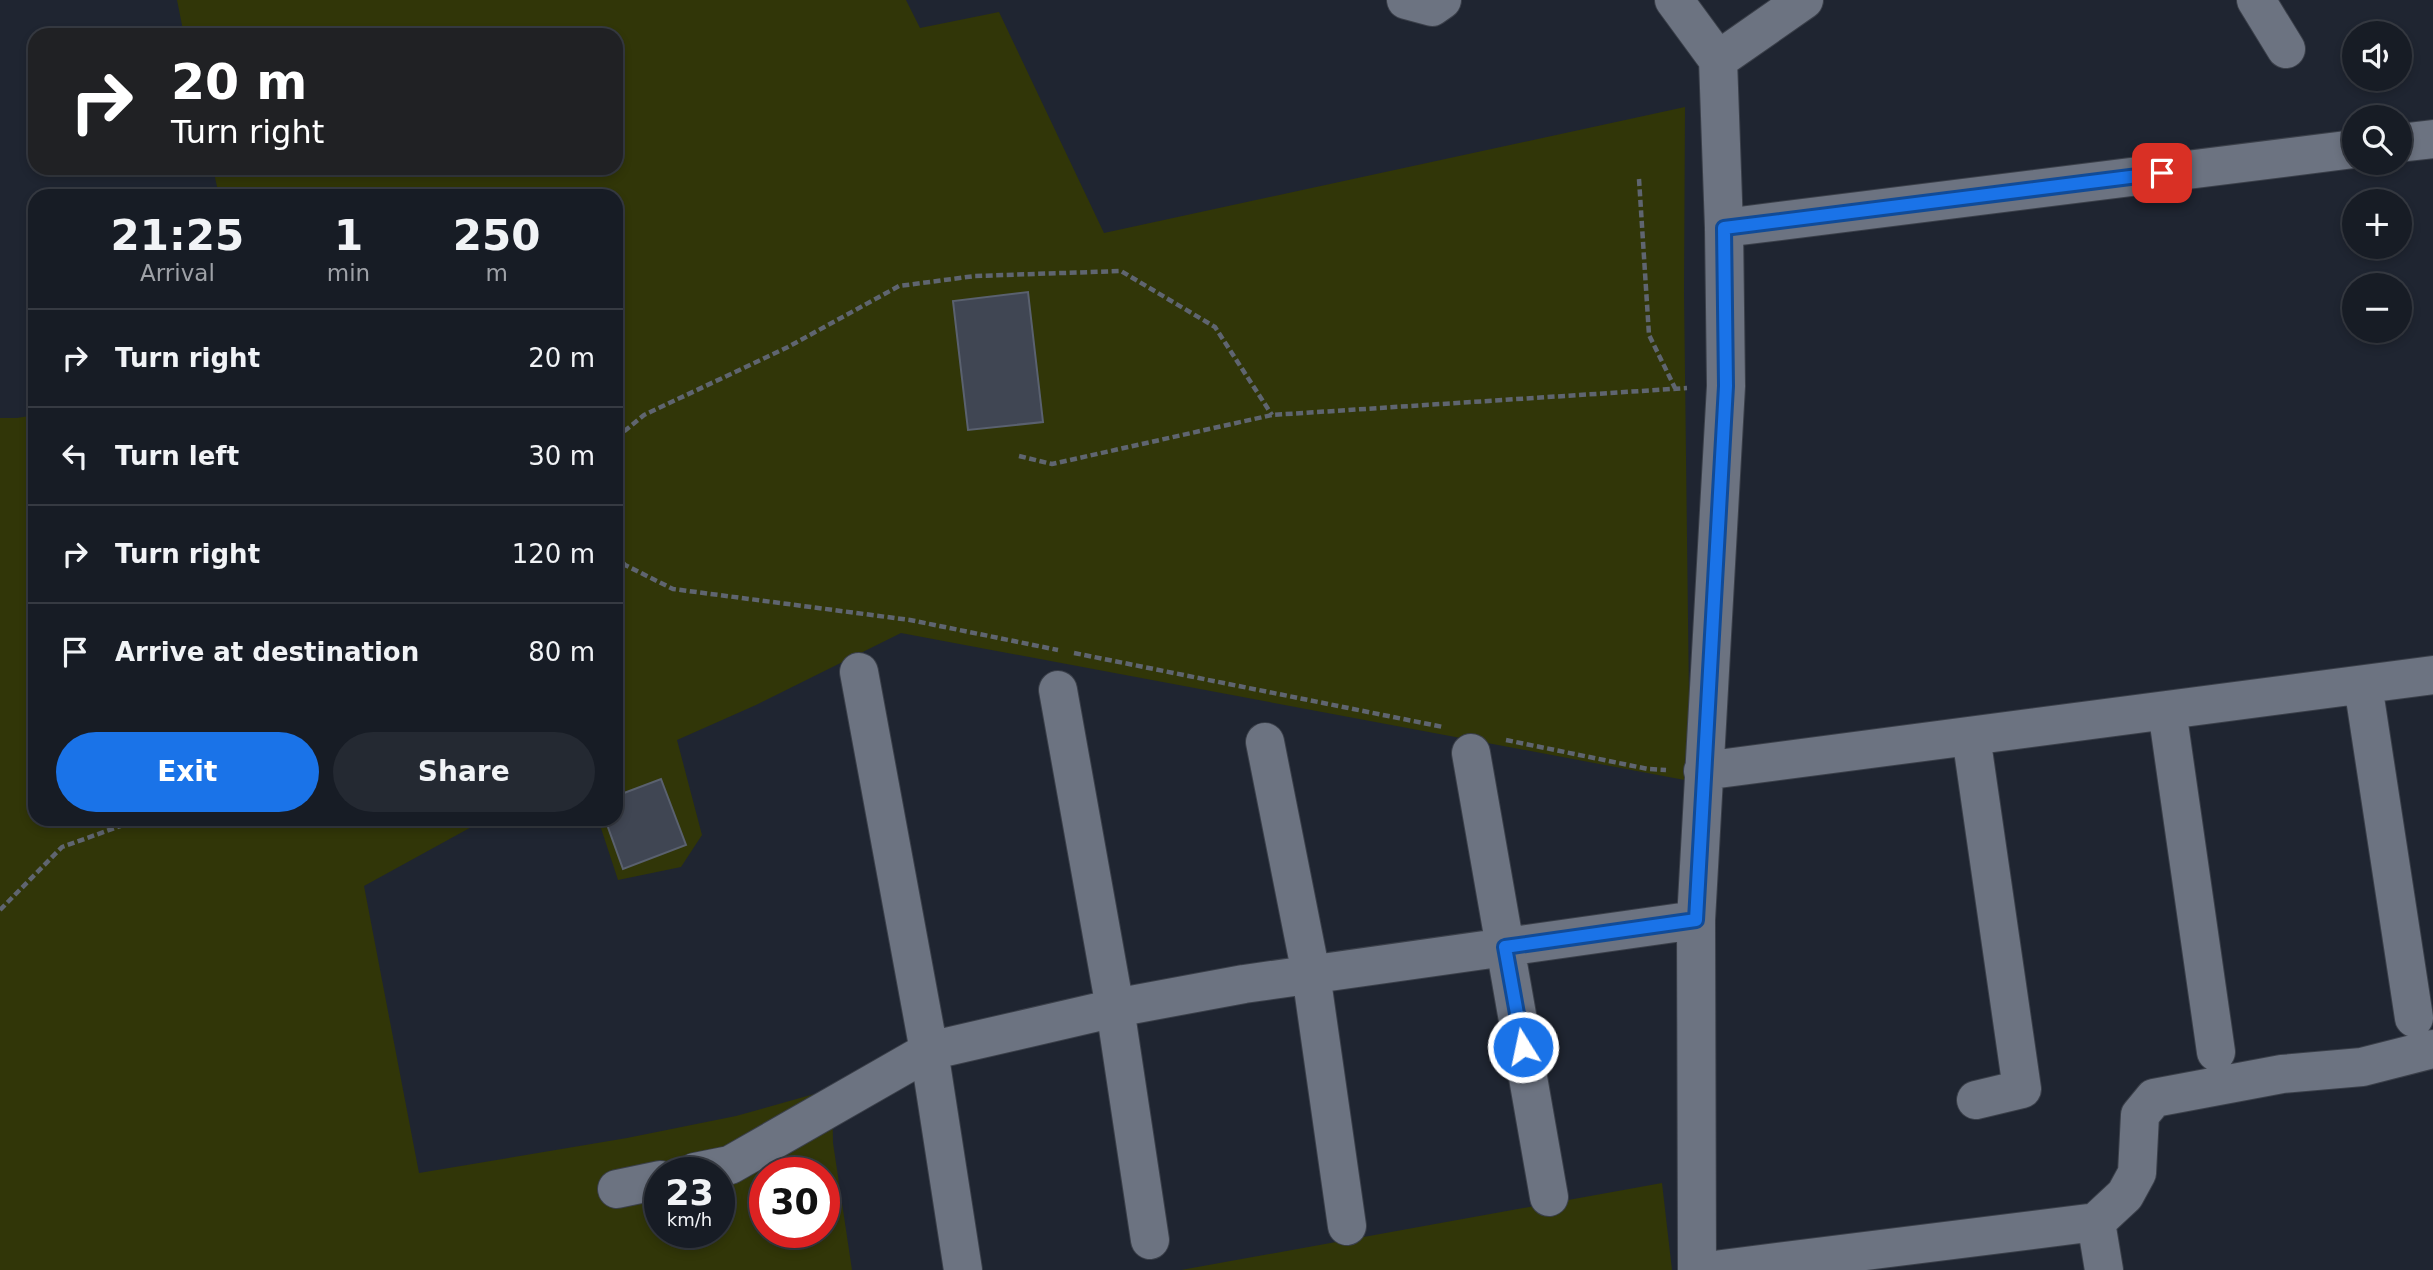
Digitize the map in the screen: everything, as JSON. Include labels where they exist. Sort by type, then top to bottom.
[{"type":"street","points":[[1406,0],[1432,7],[1442,0]]},
{"type":"street","points":[[1674,0],[1718,60],[1724,228],[1726,386],[1703,771],[1703,833],[1696,920],[1698,1270]]},
{"type":"street","points":[[1718,60],[1804,0]]},
{"type":"street","points":[[2256,0],[2286,50]]},
{"type":"street","points":[[2412,141],[2433,139]]},
{"type":"street","points":[[1724,228],[2342,151]]},
{"type":"street","points":[[859,672],[929,1051],[963,1270]]},
{"type":"street","points":[[1703,771],[2433,675]]},
{"type":"street","points":[[1714,1270],[1896,1259],[2096,1222],[2125,1195],[2137,1173],[2140,1115],[2154,1098],[2282,1074],[2362,1067],[2423,1034],[2362,685]]},
{"type":"street","points":[[1058,690],[1115,1007],[1150,1240]]},
{"type":"street","points":[[2167,710],[2216,1052]]},
{"type":"street","points":[[1971,736],[2022,1089],[1976,1100]]},
{"type":"street","points":[[1473,740],[1505,947],[1549,1196]]},
{"type":"street","points":[[1265,742],[1311,974],[1347,1226]]},
{"type":"street","points":[[735,1162],[929,1051],[1115,1007],[1244,984],[1696,920]]},
{"type":"street","points":[[617,1189],[644,1183]]},
{"type":"street","points":[[2096,1222],[2104,1270]]},
{"type":"path","points":[[1639,179],[1649,335],[1675,388]]},
{"type":"path","points":[[623,432],[645,415],[788,347],[899,286],[1002,275],[1121,271],[1215,327],[1272,415]]},
{"type":"path","points":[[1019,456],[1052,464],[1272,415],[1726,386]]},
{"type":"path","points":[[623,563],[673,589],[910,620],[1473,740],[1648,769],[1703,771]]},
{"type":"path","points":[[0,910],[62,846],[120,826]]},
{"type":"green space","points":[[177,0],[906,0],[920,28],[999,12],[1104,233],[1685,107],[1684,293],[1690,781],[901,633],[756,705],[677,740],[702,835],[681,867],[618,880],[600,826],[623,826],[623,189],[218,189],[214,175],[623,175],[623,28],[183,28]]},
{"type":"green space","points":[[28,416],[28,826],[473,826],[364,886],[419,1173],[627,1138],[736,1116],[832,1089],[835,1157],[749,1157],[749,1248],[840,1248],[840,1190],[852,1270],[0,1270],[0,418]]},
{"type":"green space","points":[[1662,1183],[1672,1270],[1181,1270]]},
{"type":"building","points":[[1028,292],[1043,422],[968,430],[953,301]]},
{"type":"building","points":[[661,779],[686,845],[623,869],[608,826],[623,826],[623,793]]},
{"type":"route","points":[[1523,1047],[1505,947],[1696,920],[1703,833],[1703,771],[1726,386],[1724,228],[2162,173]]}]
